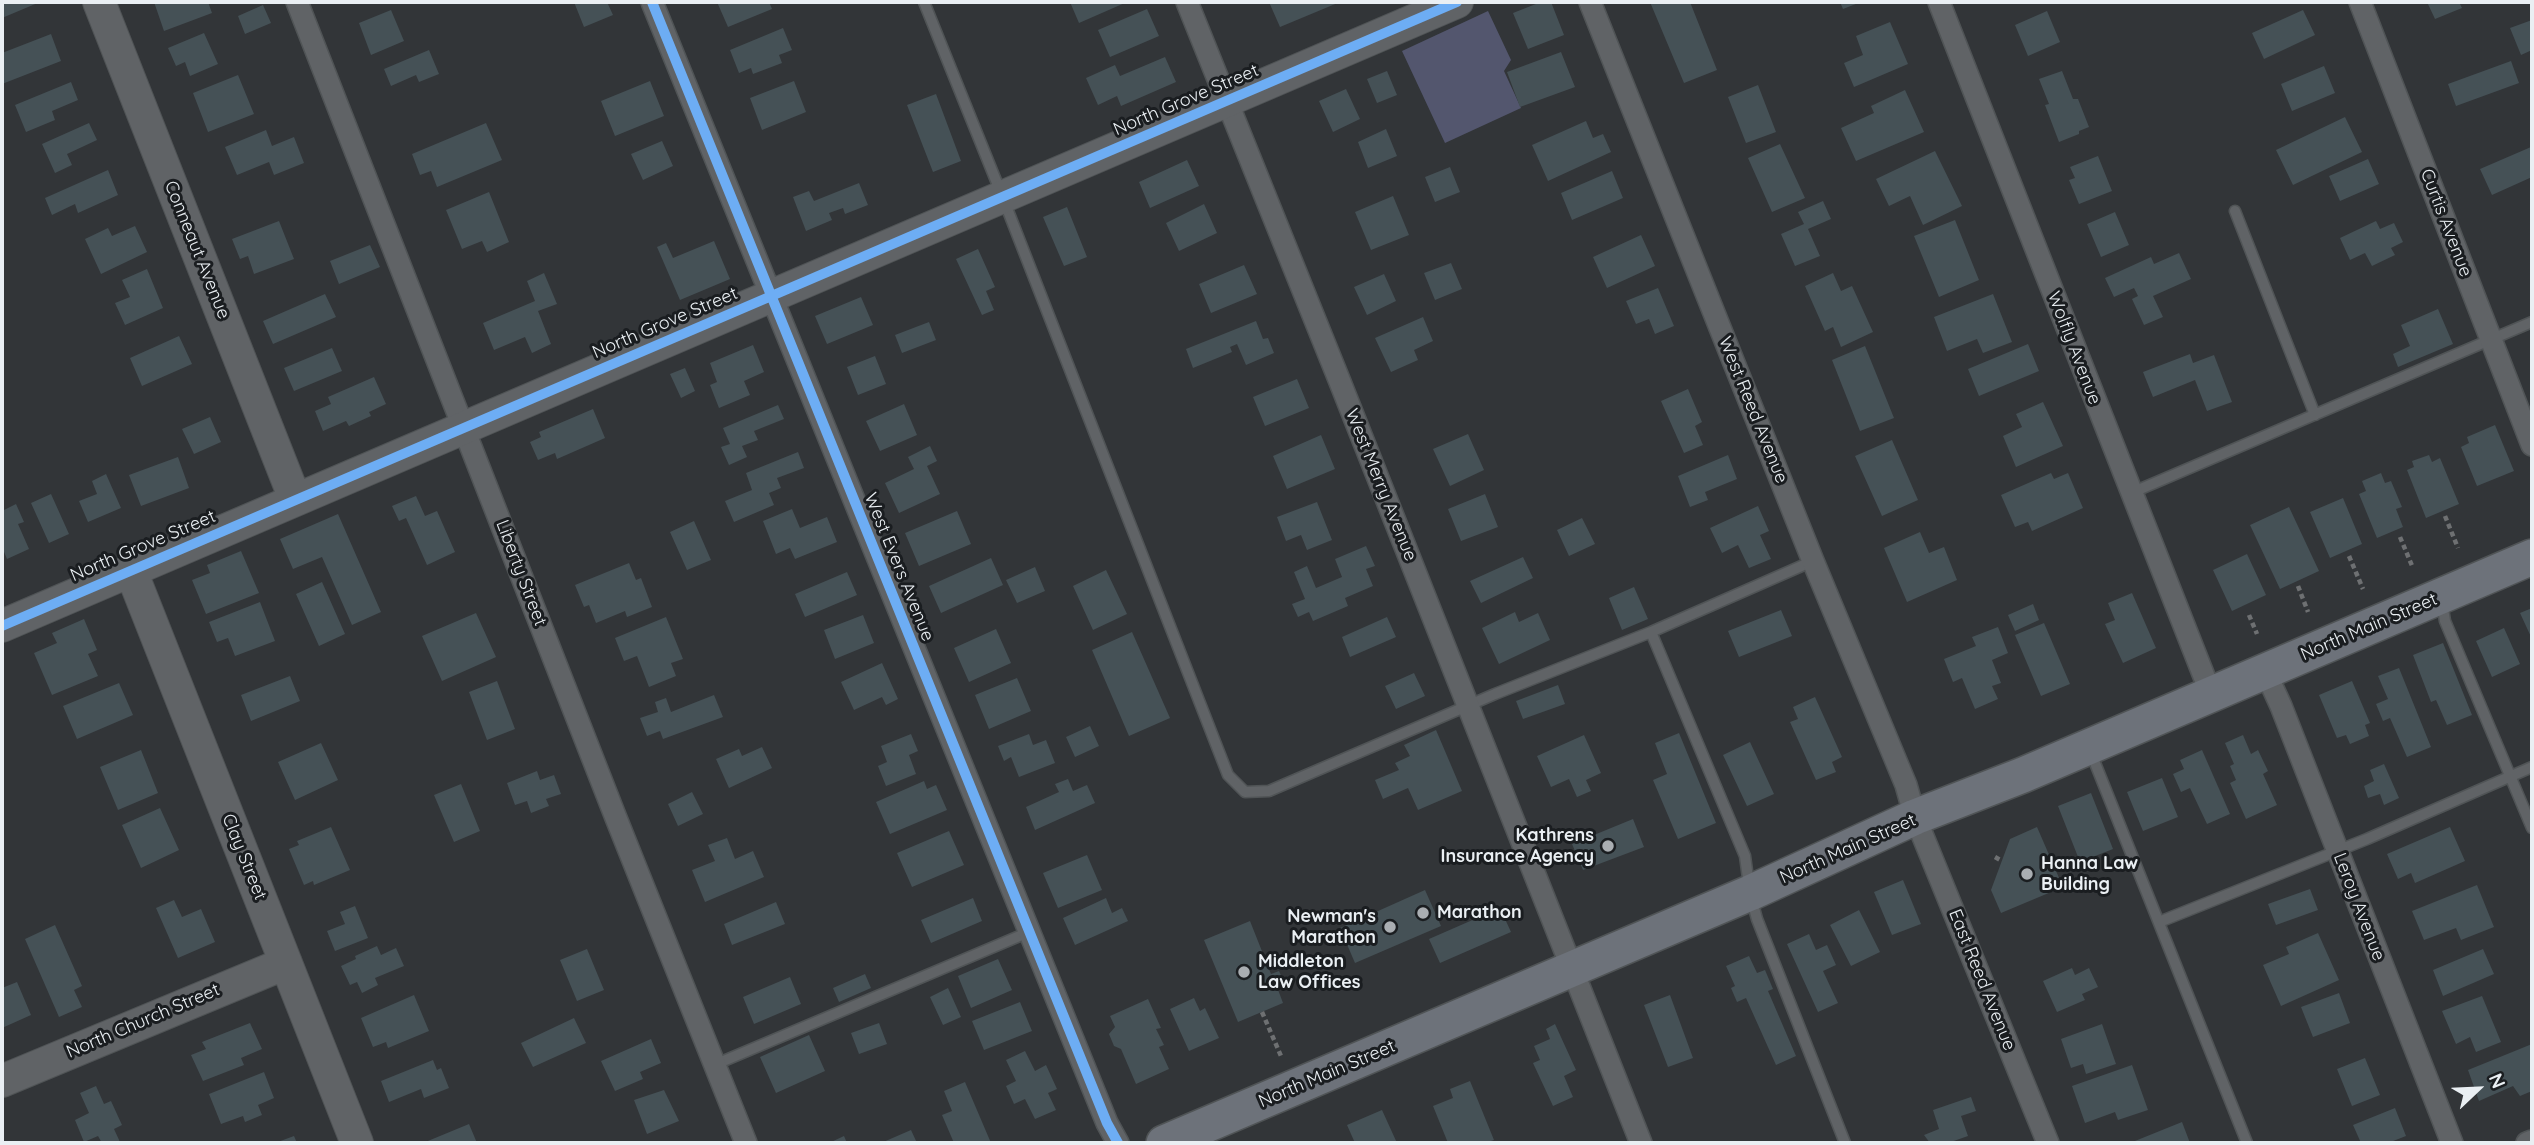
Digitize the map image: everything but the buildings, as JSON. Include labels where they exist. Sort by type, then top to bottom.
[{"type":"main road","name":"North Main Street","points":[[1164,1143],[1750,893],[1915,817],[2023,775],[2532,557]]},
{"type":"street","name":"Conneaut Avenue","points":[[99,2],[295,499]]},
{"type":"street","name":"Liberty Street","points":[[297,2],[746,1143]]},
{"type":"street","name":"West Evers Avenue","points":[[652,2],[1107,1123],[1118,1143]]},
{"type":"street","name":"West Merry Avenue","points":[[1186,2],[1340,382],[1641,1143]]},
{"type":"street","name":"North Grove Street","points":[[2,626],[1457,2]]},
{"type":"street","name":"West Reed Avenue","points":[[1590,2],[1813,562],[1906,785],[1915,817]]},
{"type":"street","name":"Wolfly Avenue","points":[[1939,2],[2211,694]]},
{"type":"street","name":"Curtis Avenue","points":[[2360,2],[2532,445]]},
{"type":"street","name":"Clay Street","points":[[131,571],[357,1143]]},
{"type":"street","name":"Leroy Avenue","points":[[2265,671],[2452,1143]]},
{"type":"street","name":"East Reed Avenue","points":[[1915,817],[2048,1143]]},
{"type":"street","name":"North Church Street","points":[[2,1080],[286,962]]},
{"type":"street","points":[[2527,1143],[2532,1141]]},
{"type":"lane","points":[[924,2],[1228,775],[1245,792],[1269,791],[1813,562]]},
{"type":"lane","points":[[2235,211],[2315,415]]},
{"type":"lane","points":[[2131,493],[2532,321]]},
{"type":"lane","points":[[2441,596],[2445,621],[2532,828]]},
{"type":"lane","points":[[1651,632],[1745,856],[1757,919],[1845,1143]]},
{"type":"lane","points":[[2089,747],[2247,1143]]},
{"type":"lane","points":[[2159,922],[2532,767]]},
{"type":"lane","points":[[714,1065],[1029,932]]},
{"type":"path","points":[[2445,516],[2459,548]]},
{"type":"path","points":[[2400,537],[2413,568]]},
{"type":"path","points":[[2349,556],[2363,589]]},
{"type":"path","points":[[2298,586],[2308,612]]},
{"type":"path","points":[[2249,615],[2257,634]]},
{"type":"path","points":[[1995,858],[2002,861]]},
{"type":"path","points":[[1262,1012],[1281,1056]]},
{"type":"shaded area","points":[[1488,11],[1511,60],[1504,71],[1521,108],[1445,143],[1402,51]]},
{"type":"cycle path","points":[[652,2],[1107,1123],[1118,1143]]},
{"type":"cycle path","points":[[2,626],[1457,2]]},
{"type":"place","name":"Kathrens Insurance Agency","points":[[1608,846]]},
{"type":"place","name":"Hanna Law Building","points":[[2027,874]]},
{"type":"place","name":"Marathon","points":[[1423,913]]},
{"type":"place","name":"Newman's Marathon","points":[[1390,927]]},
{"type":"place","name":"Middleton Law Offices","points":[[1244,972]]}]
